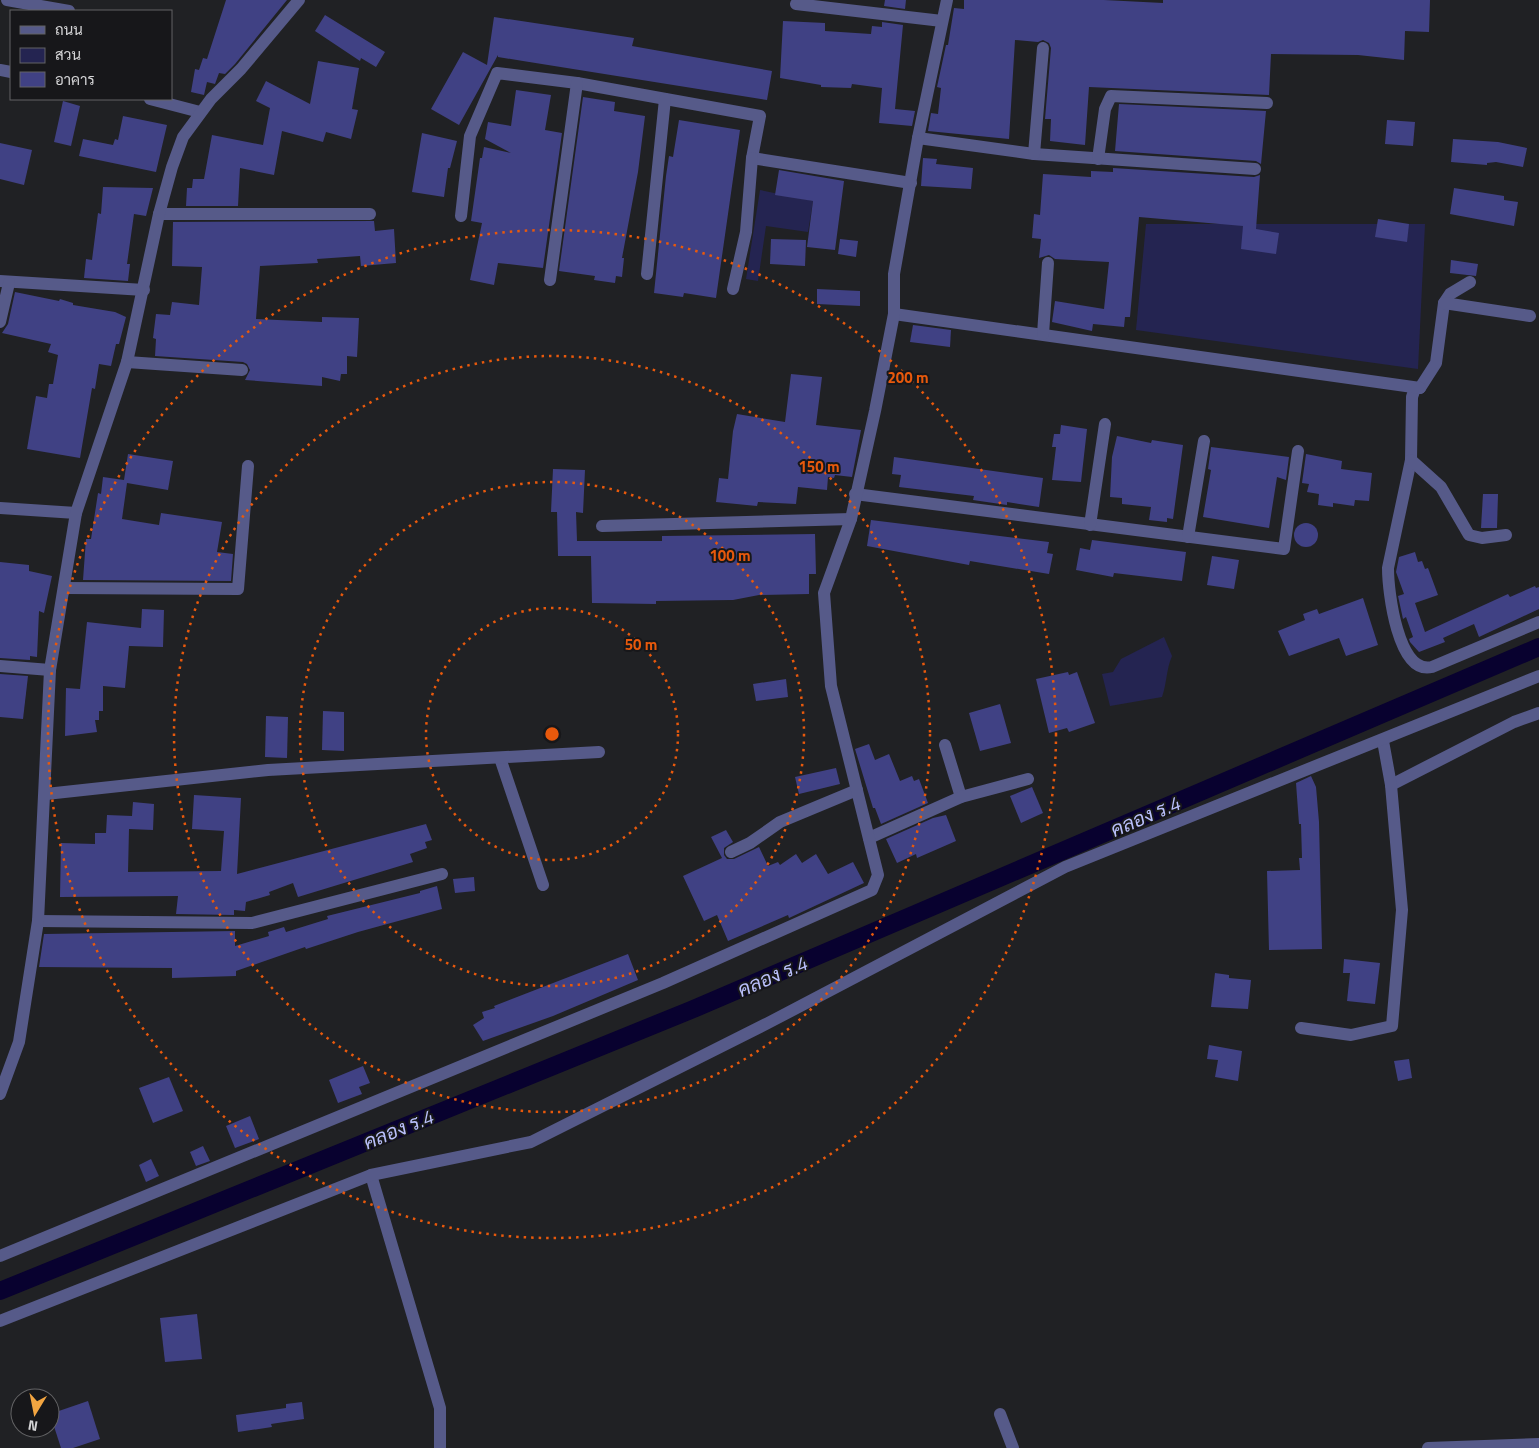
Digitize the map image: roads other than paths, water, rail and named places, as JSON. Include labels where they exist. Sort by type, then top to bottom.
[{"type":"street","points":[[7,0],[63,10]]},
{"type":"street","points":[[0,1094],[19,1042],[38,921],[46,794],[50,670],[76,513],[127,362],[159,214],[183,138],[200,112],[241,69],[299,0]]},
{"type":"street","points":[[0,1256],[663,984],[872,890],[878,875],[831,686],[824,593],[851,519],[894,314],[894,274],[918,138],[947,0]]},
{"type":"street","points":[[796,4],[942,21]]},
{"type":"street","points":[[1034,154],[1043,48]]},
{"type":"street","points":[[461,216],[470,136],[497,73],[577,83],[760,116],[752,158],[746,232],[733,289]]},
{"type":"street","points":[[550,280],[577,83]]},
{"type":"street","points":[[1098,159],[1106,109],[1111,96],[1267,103]]},
{"type":"street","points":[[647,274],[665,99]]},
{"type":"street","points":[[154,100],[200,112]]},
{"type":"street","points":[[918,138],[1034,154],[1255,169]]},
{"type":"street","points":[[752,158],[911,183]]},
{"type":"street","points":[[159,214],[370,214]]},
{"type":"street","points":[[1043,334],[1048,262]]},
{"type":"street","points":[[0,322],[4,282],[144,290]]},
{"type":"street","points":[[1470,282],[1450,294],[1444,303],[1436,363],[1420,388],[1415,388],[1412,397],[1411,460],[1388,568],[1388,585],[1395,619],[1406,652],[1414,664],[1424,668],[1432,667],[1539,622]]},
{"type":"street","points":[[1444,303],[1530,316]]},
{"type":"street","points":[[894,314],[1420,388]]},
{"type":"street","points":[[127,362],[242,370]]},
{"type":"street","points":[[1090,525],[1105,424]]},
{"type":"street","points":[[1188,537],[1204,441]]},
{"type":"street","points":[[855,494],[1284,549],[1298,451]]},
{"type":"street","points":[[1411,460],[1441,487],[1469,535],[1482,538],[1506,535]]},
{"type":"street","points":[[65,588],[238,589],[248,466]]},
{"type":"street","points":[[0,508],[76,513]]},
{"type":"street","points":[[602,526],[851,519]]},
{"type":"street","points":[[0,666],[50,670]]},
{"type":"street","points":[[0,1321],[371,1176],[531,1142],[759,1027],[1065,867],[1383,741],[1539,676]]},
{"type":"street","points":[[1391,785],[1514,722],[1539,713]]},
{"type":"street","points":[[1301,1028],[1351,1035],[1392,1026],[1402,910],[1391,785],[1383,741]]},
{"type":"street","points":[[945,745],[961,797]]},
{"type":"street","points":[[46,794],[268,770],[599,752]]},
{"type":"street","points":[[500,758],[543,885]]},
{"type":"street","points":[[869,838],[961,797],[1028,779]]},
{"type":"street","points":[[731,852],[780,822],[857,790]]},
{"type":"street","points":[[38,921],[252,923],[442,874]]},
{"type":"street","points":[[371,1176],[440,1408],[440,1448]]},
{"type":"street","points":[[1000,1414],[1013,1448]]},
{"type":"street","points":[[1428,1448],[1539,1444]]},
{"type":"waterway","name":"คลอง ร.4","points":[[0,1291],[691,1010],[1539,647]]}]
